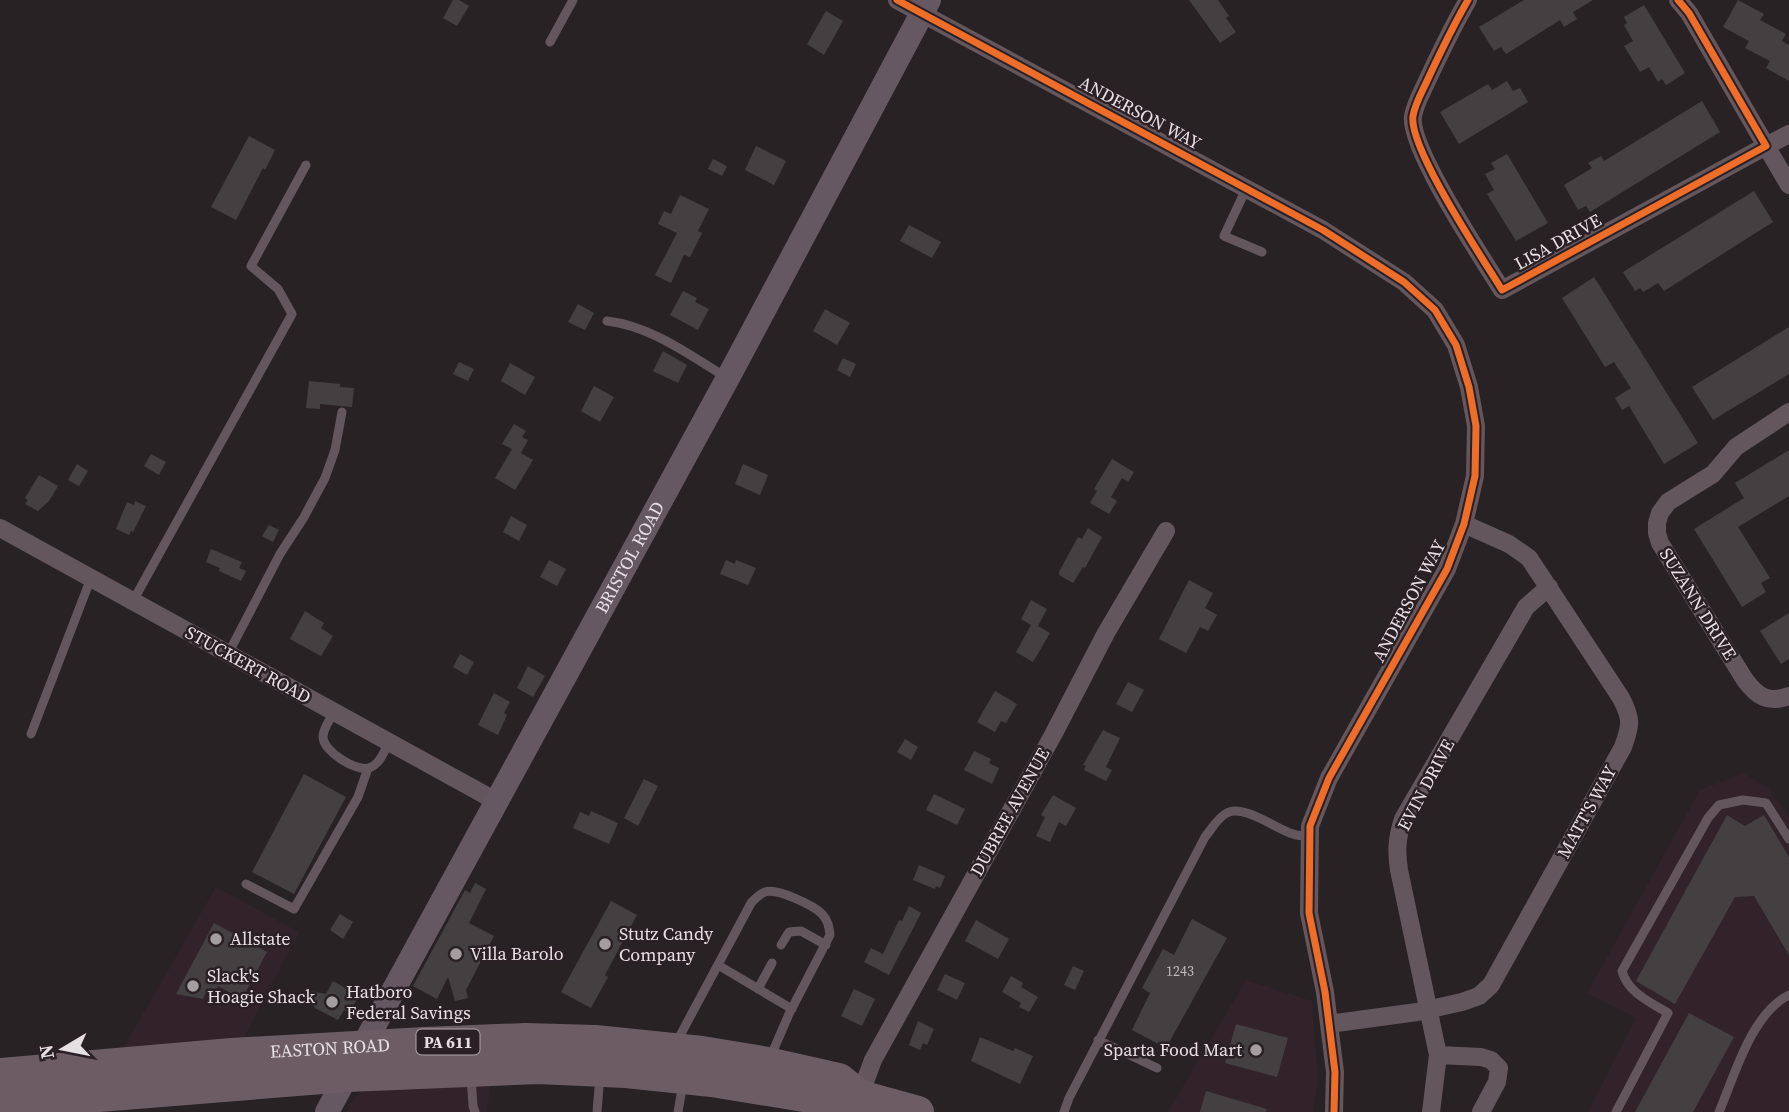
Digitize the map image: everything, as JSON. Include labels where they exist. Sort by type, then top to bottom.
[{"type":"highway","name":"EASTON ROAD","points":[[0,1104],[23,1090],[232,1054],[524,1040],[611,1055],[684,1078],[835,1101],[857,1107],[918,1112]]},
{"type":"highway","name":"EASTON ROAD","points":[[23,1090],[471,1069],[673,1049],[768,1063],[839,1079],[857,1107]]},
{"type":"main road","name":"BRISTOL ROAD","points":[[327,1112],[728,378],[925,7]]},
{"type":"street","name":"ANDERSON WAY","points":[[897,0],[925,7],[1323,230],[1404,282],[1435,310],[1456,345],[1469,387],[1476,426],[1475,475],[1464,524],[1447,569],[1329,778],[1310,826],[1309,913],[1329,1024],[1335,1072],[1334,1112]]},
{"type":"street","name":"LISA DRIVE","points":[[1468,0],[1448,34],[1419,99],[1413,117],[1413,130],[1423,157],[1502,290],[1766,146]]},
{"type":"street","points":[[1678,0],[1689,13],[1789,185]]},
{"type":"street","points":[[1766,146],[1789,134]]},
{"type":"street","name":"SUZANN DRIVE","points":[[1789,412],[1736,447],[1713,474],[1668,502],[1660,513],[1657,533],[1667,555],[1756,694],[1782,699],[1789,696]]},
{"type":"street","name":"MATT'S WAY","points":[[1329,1024],[1428,1010],[1479,996],[1491,985],[1623,747],[1629,729],[1630,715],[1529,558],[1509,544],[1464,524]]},
{"type":"street","name":"STUCKERT ROAD","points":[[0,528],[496,801]]},
{"type":"street","name":"DUBREE AVENUE","points":[[857,1107],[873,1060],[1053,735],[1106,633],[1166,531]]},
{"type":"street","name":"EVIN DRIVE","points":[[1431,1112],[1438,1055],[1399,870],[1398,835],[1403,819],[1527,607],[1549,587]]},
{"type":"street","points":[[1438,1055],[1482,1057],[1491,1060],[1499,1068],[1497,1082],[1481,1112]]},
{"type":"lane","points":[[550,42],[573,0]]},
{"type":"lane","points":[[133,601],[292,314],[278,289],[251,266],[306,165]]},
{"type":"lane","points":[[1246,189],[1224,236],[1262,252]]},
{"type":"lane","points":[[607,321],[627,323],[666,341],[728,378]]},
{"type":"lane","points":[[228,654],[280,554],[325,478],[335,450],[342,412]]},
{"type":"lane","points":[[31,734],[91,578]]},
{"type":"lane","points":[[334,712],[324,730],[326,748],[357,768],[368,768],[379,761],[389,742]]},
{"type":"lane","points":[[246,884],[294,909],[358,797],[368,768]]},
{"type":"lane","points":[[1615,1112],[1668,1013],[1632,990],[1622,971],[1708,818],[1719,805],[1743,800],[1766,803],[1789,839]]},
{"type":"lane","points":[[1064,1112],[1098,1040],[1205,837],[1226,813],[1246,813],[1293,834],[1309,836]]},
{"type":"lane","points":[[673,1049],[751,903],[768,891],[786,894],[821,913],[829,928],[826,945],[792,1009],[768,1063]]},
{"type":"lane","points":[[781,945],[789,932],[801,932],[826,945]]},
{"type":"lane","points":[[758,989],[772,963]]},
{"type":"lane","points":[[718,965],[792,1009]]},
{"type":"lane","points":[[1719,1112],[1758,1022],[1781,999],[1789,995]]},
{"type":"lane","points":[[1098,1040],[1157,1068]]},
{"type":"lane","points":[[597,1112],[611,1055]]},
{"type":"lane","points":[[471,1069],[475,1112]]},
{"type":"lane","points":[[678,1112],[684,1078]]},
{"type":"shaded area","points":[[1743,773],[1767,787],[1789,816],[1789,1112],[1588,1112],[1636,1018],[1587,993],[1700,790]]},
{"type":"shaded area","points":[[216,887],[299,932],[241,1043],[121,1052]]},
{"type":"shaded area","points":[[1246,980],[1312,1001],[1318,1077],[1313,1112],[1168,1112]]},
{"type":"shaded area","points":[[491,1081],[487,1112],[346,1112],[354,1098],[368,1086]]},
{"type":"building","points":[[453,0],[459,0],[469,6],[457,26],[443,18]]},
{"type":"building","points":[[1189,0],[1218,0],[1236,32],[1220,43]]},
{"type":"building","points":[[1524,0],[1593,0],[1573,12],[1577,19],[1564,27],[1560,20],[1506,54],[1501,47],[1494,51],[1479,27]]},
{"type":"building","points":[[1738,0],[1764,14],[1760,20],[1786,34],[1782,41],[1789,45],[1789,81],[1766,68],[1770,61],[1745,48],[1749,41],[1723,27]]},
{"type":"building","points":[[1644,5],[1685,73],[1666,85],[1662,79],[1658,82],[1649,67],[1640,72],[1624,46],[1633,41],[1624,25],[1627,23],[1624,17]]},
{"type":"building","points":[[826,11],[843,21],[824,55],[807,44]]},
{"type":"building","points":[[1507,81],[1513,91],[1520,88],[1528,102],[1459,144],[1440,112],[1488,84],[1492,90]]},
{"type":"building","points":[[1702,101],[1720,132],[1590,212],[1586,206],[1578,210],[1564,185],[1592,168],[1588,163],[1601,156],[1604,161]]},
{"type":"building","points":[[249,136],[275,150],[236,220],[211,207]]},
{"type":"building","points":[[756,146],[786,161],[774,185],[745,170]]},
{"type":"building","points":[[1507,154],[1548,223],[1516,241],[1487,194],[1494,190],[1485,174],[1495,169],[1491,163]]},
{"type":"building","points":[[713,159],[727,166],[722,176],[708,169]]},
{"type":"building","points":[[1754,191],[1773,222],[1664,291],[1658,283],[1643,292],[1640,288],[1635,291],[1623,272]]},
{"type":"building","points":[[680,195],[709,209],[698,231],[702,233],[690,257],[684,255],[671,283],[655,275],[677,233],[658,224],[664,211],[671,214]]},
{"type":"building","points":[[909,225],[941,242],[932,258],[900,241]]},
{"type":"building","points":[[1594,277],[1698,443],[1664,464],[1629,406],[1622,410],[1615,398],[1631,388],[1614,362],[1605,367],[1562,298]]},
{"type":"building","points":[[683,291],[697,298],[695,302],[709,309],[698,330],[670,315]]},
{"type":"building","points":[[578,304],[594,313],[585,330],[568,322]]},
{"type":"building","points":[[825,309],[850,323],[837,345],[813,331]]},
{"type":"building","points":[[1789,327],[1789,374],[1713,420],[1692,387]]},
{"type":"building","points":[[663,351],[687,365],[678,383],[653,371]]},
{"type":"building","points":[[843,358],[856,364],[850,377],[837,370]]},
{"type":"building","points":[[459,362],[474,369],[468,381],[453,374]]},
{"type":"building","points":[[510,363],[535,377],[525,395],[501,381]]},
{"type":"building","points":[[309,381],[354,388],[352,407],[320,404],[320,409],[306,408]]},
{"type":"building","points":[[594,386],[614,397],[600,422],[581,411]]},
{"type":"building","points":[[514,424],[526,431],[522,437],[528,440],[521,453],[533,460],[515,490],[495,478],[512,449],[502,444]]},
{"type":"building","points":[[1789,450],[1789,496],[1738,527],[1770,578],[1761,583],[1766,592],[1742,607],[1694,529],[1744,498],[1735,483]]},
{"type":"building","points":[[151,454],[166,462],[159,475],[144,466]]},
{"type":"building","points":[[1112,459],[1134,472],[1128,482],[1122,478],[1111,497],[1117,501],[1109,514],[1090,503],[1097,491],[1094,489]]},
{"type":"building","points":[[77,464],[88,471],[79,486],[68,480]]},
{"type":"building","points":[[743,464],[768,475],[760,495],[735,484]]},
{"type":"building","points":[[39,475],[58,486],[49,501],[38,511],[25,504],[28,500],[25,498]]},
{"type":"building","points":[[135,501],[146,506],[129,535],[116,529],[127,502],[134,505]]},
{"type":"building","points":[[511,516],[527,525],[519,541],[503,532]]},
{"type":"building","points":[[269,525],[279,530],[273,542],[262,536]]},
{"type":"building","points":[[1088,528],[1102,537],[1085,568],[1083,567],[1073,583],[1059,575],[1059,572],[1078,537],[1082,539]]},
{"type":"building","points":[[211,549],[242,562],[239,568],[246,571],[241,581],[206,562]]},
{"type":"building","points":[[549,560],[566,569],[557,586],[540,577]]},
{"type":"building","points":[[726,560],[735,564],[736,560],[756,568],[748,585],[720,574]]},
{"type":"building","points":[[1189,580],[1213,593],[1205,608],[1217,615],[1208,631],[1200,627],[1186,653],[1159,639]]},
{"type":"building","points":[[1031,600],[1047,609],[1038,626],[1050,633],[1033,662],[1016,652],[1031,625],[1021,619]]},
{"type":"building","points":[[305,611],[324,623],[321,628],[333,636],[321,656],[290,639]]},
{"type":"building","points":[[1789,613],[1789,659],[1781,664],[1760,631]]},
{"type":"building","points":[[460,654],[474,662],[467,675],[453,667]]},
{"type":"building","points":[[528,666],[545,676],[533,697],[517,688]]},
{"type":"building","points":[[1128,682],[1144,690],[1132,712],[1116,704]]},
{"type":"building","points":[[995,691],[1017,704],[1006,723],[1001,721],[995,732],[977,722]]},
{"type":"building","points":[[494,693],[510,702],[498,735],[478,725]]},
{"type":"building","points":[[1103,730],[1120,738],[1106,767],[1112,770],[1106,781],[1084,770],[1086,766],[1083,765]]},
{"type":"building","points":[[905,739],[918,747],[911,760],[897,752]]},
{"type":"building","points":[[974,751],[991,759],[989,763],[999,768],[992,784],[964,770]]},
{"type":"building","points":[[304,774],[346,797],[294,894],[252,872]]},
{"type":"building","points":[[644,779],[658,786],[638,826],[624,818]]},
{"type":"building","points":[[934,794],[965,809],[957,825],[926,810]]},
{"type":"building","points":[[1053,795],[1076,808],[1066,826],[1059,822],[1050,842],[1036,836],[1045,817],[1041,815]]},
{"type":"building","points":[[591,811],[618,823],[609,844],[573,828],[580,812],[589,816]]},
{"type":"building","points":[[1727,815],[1745,826],[1764,815],[1789,857],[1789,955],[1754,896],[1735,897],[1675,1004],[1636,981]]},
{"type":"building","points":[[919,865],[945,876],[940,888],[936,886],[935,889],[913,880]]},
{"type":"building","name":"Villa Barolo","points":[[475,883],[486,889],[469,923],[494,936],[466,990],[468,998],[455,1001],[448,977],[437,999],[413,986],[465,890],[470,893]]},
{"type":"building","name":"Stutz Candy Company","points":[[611,901],[637,915],[591,1008],[561,992]]},
{"type":"building","points":[[909,906],[921,913],[889,975],[864,962],[871,948],[883,954],[899,920],[902,921]]},
{"type":"building","points":[[340,914],[353,922],[343,939],[330,930]]},
{"type":"building","points":[[1192,919],[1227,938],[1166,1048],[1132,1030],[1150,993],[1142,988],[1163,949],[1174,955]]},
{"type":"building","points":[[976,920],[1009,939],[998,959],[965,941]]},
{"type":"building","points":[[214,923],[267,952],[242,999],[218,986],[215,993],[206,992],[203,999],[176,994]]},
{"type":"building","points":[[1073,966],[1084,971],[1075,990],[1064,985]]},
{"type":"building","points":[[945,974],[965,983],[957,1000],[937,990]]},
{"type":"building","points":[[1011,976],[1023,983],[1021,987],[1038,997],[1029,1012],[1019,1007],[1021,1003],[1002,992]]},
{"type":"building","name":"Hatboro Federal Savings","points":[[333,981],[359,996],[349,1013],[344,1010],[338,1020],[315,1008],[307,999],[311,991],[326,994]]},
{"type":"building","points":[[854,989],[875,999],[862,1026],[841,1016]]},
{"type":"building","points":[[1689,1013],[1734,1037],[1693,1112],[1635,1112]]},
{"type":"building","points":[[918,1021],[934,1029],[927,1045],[923,1043],[920,1050],[909,1045]]},
{"type":"building","name":"Sparta Food Mart","points":[[1236,1024],[1288,1038],[1277,1077],[1225,1063]]},
{"type":"building","points":[[980,1037],[1033,1056],[1020,1084],[971,1061]]},
{"type":"building","points":[[1206,1091],[1267,1109],[1266,1112],[1200,1112]]},
{"type":"cycle path","points":[[897,0],[1323,230],[1404,282],[1435,310],[1456,345],[1469,387],[1476,426],[1475,476],[1464,524],[1447,569],[1329,778],[1310,826],[1309,913],[1325,992],[1335,1072],[1334,1112]]},
{"type":"cycle path","points":[[1468,0],[1413,116],[1422,152],[1434,177],[1502,290],[1766,146],[1689,13],[1678,0]]},
{"type":"place","name":"Allstate","points":[[216,939]]},
{"type":"place","name":"Stutz Candy Company","points":[[605,944]]},
{"type":"place","name":"Villa Barolo","points":[[456,954]]},
{"type":"place","name":"Slack's Hoagie Shack","points":[[193,986]]},
{"type":"place","name":"Hatboro Federal Savings","points":[[332,1002]]},
{"type":"place","name":"Sparta Food Mart","points":[[1256,1050]]}]
